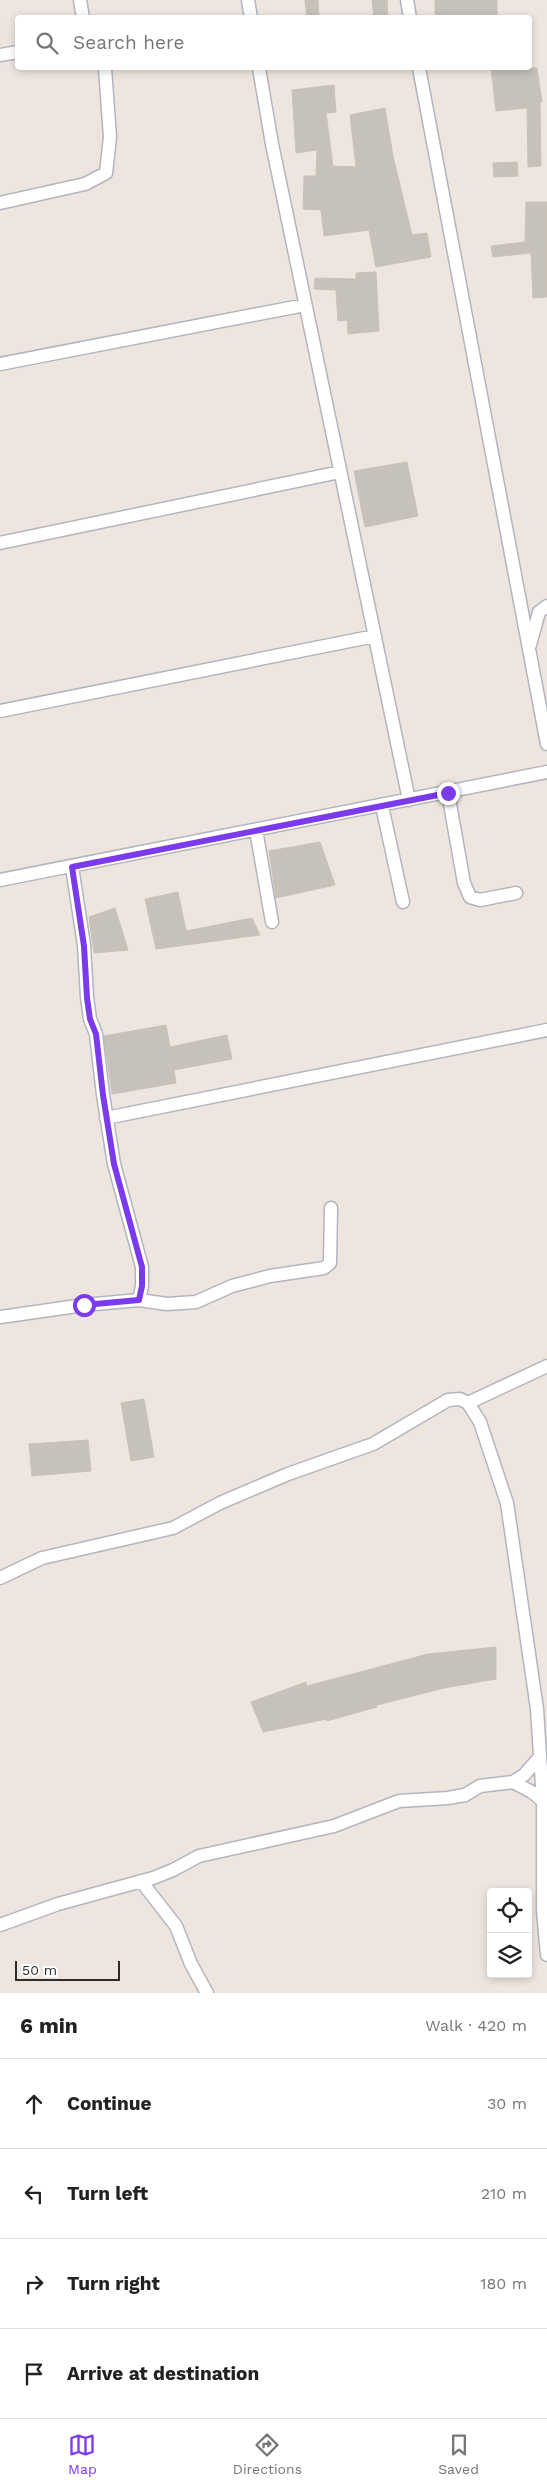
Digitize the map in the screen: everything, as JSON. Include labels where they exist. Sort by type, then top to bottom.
[{"type":"street","points":[[80,0],[82,15]]},
{"type":"street","points":[[248,0],[250,15]]},
{"type":"street","points":[[407,0],[410,15]]},
{"type":"street","points":[[0,55],[15,52]]},
{"type":"street","points":[[0,203],[31,198],[85,184],[106,173],[110,137],[105,70]]},
{"type":"street","points":[[259,70],[272,144],[305,305],[410,800]]},
{"type":"street","points":[[419,70],[547,744]]},
{"type":"street","points":[[0,364],[305,305]]},
{"type":"street","points":[[0,543],[340,472]]},
{"type":"street","points":[[529,650],[539,612],[547,606]]},
{"type":"street","points":[[0,711],[375,636]]},
{"type":"street","points":[[0,880],[547,772]]},
{"type":"street","points":[[448,793],[464,883],[470,897],[480,900],[516,894]]},
{"type":"street","points":[[382,806],[403,902]]},
{"type":"street","points":[[256,830],[272,922]]},
{"type":"street","points":[[72,867],[84,946],[88,1005],[96,1034],[106,1118],[114,1164],[142,1267],[142,1286],[139,1300]]},
{"type":"street","points":[[106,1118],[547,1030]]},
{"type":"street","points":[[0,1316],[139,1300],[167,1304],[196,1302],[232,1286],[270,1276],[324,1268],[330,1263],[331,1208]]},
{"type":"street","points":[[468,1403],[547,1366]]},
{"type":"street","points":[[0,1578],[42,1558],[173,1528],[220,1503],[288,1474],[373,1444],[448,1400],[460,1399],[468,1403],[480,1422],[508,1503],[537,1709],[547,1956]]},
{"type":"street","points":[[0,1925],[58,1904],[173,1870],[198,1856],[334,1826],[399,1801],[448,1798],[465,1795],[480,1786],[513,1782],[524,1775],[538,1758]]},
{"type":"street","points":[[513,1782],[532,1792],[542,1801]]},
{"type":"street","points":[[141,1881],[176,1926],[191,1964],[207,1993]]},
{"type":"building","points":[[305,0],[318,0],[319,15],[307,15]]},
{"type":"building","points":[[372,0],[387,0],[388,15],[374,15]]},
{"type":"building","points":[[435,0],[497,0],[497,15],[435,15]]},
{"type":"building","points":[[532,68],[537,68],[542,102],[540,102],[541,166],[528,167],[527,108],[496,111],[491,70],[532,70]]},
{"type":"building","points":[[334,85],[336,112],[326,113],[333,166],[356,167],[350,115],[385,108],[393,156],[412,235],[427,233],[431,257],[376,267],[369,230],[324,236],[321,210],[303,209],[304,176],[316,176],[317,150],[296,153],[292,90]]},
{"type":"building","points":[[517,162],[518,176],[494,177],[493,163]]},
{"type":"building","points":[[526,202],[547,202],[547,297],[533,298],[531,253],[493,257],[491,246],[525,242]]},
{"type":"building","points":[[376,272],[379,331],[348,334],[347,320],[338,321],[336,290],[314,289],[315,278],[356,279],[356,273]]},
{"type":"building","points":[[407,462],[418,516],[365,527],[354,471]]},
{"type":"building","points":[[320,842],[335,885],[276,898],[269,851]]},
{"type":"building","points":[[178,892],[186,931],[252,918],[260,935],[156,949],[145,899]]},
{"type":"building","points":[[115,908],[128,950],[94,953],[89,917]]},
{"type":"building","points":[[166,1025],[170,1047],[227,1035],[232,1059],[174,1070],[176,1083],[112,1094],[104,1036]]},
{"type":"building","points":[[144,1399],[154,1457],[131,1461],[121,1403]]},
{"type":"building","points":[[88,1440],[91,1471],[32,1476],[29,1444]]},
{"type":"building","points":[[496,1647],[496,1679],[444,1688],[377,1705],[377,1707],[327,1721],[327,1719],[263,1732],[251,1702],[306,1682],[307,1686],[428,1654]]},
{"type":"route","points":[[84,1305],[139,1300],[142,1286],[142,1267],[114,1164],[96,1034],[90,1019],[87,998],[84,946],[72,867],[448,793]]}]
